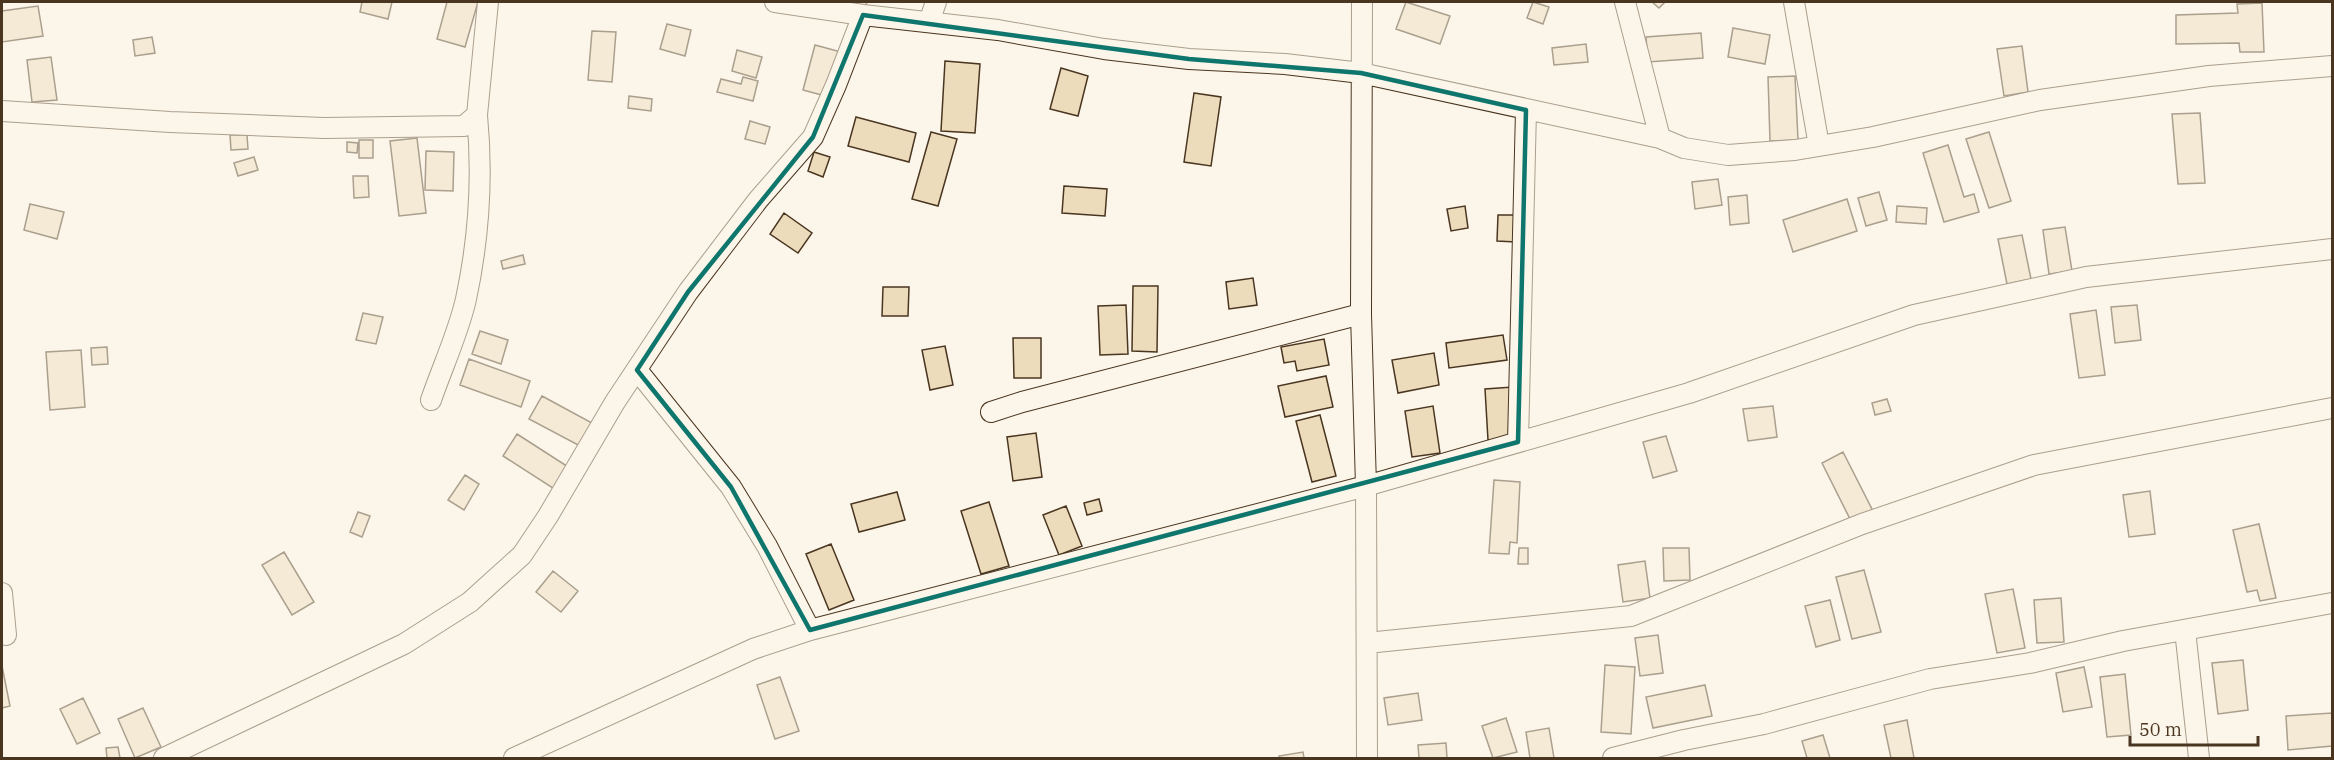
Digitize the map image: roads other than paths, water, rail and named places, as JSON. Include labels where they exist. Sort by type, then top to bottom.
[{"type":"street","points":[[431,400],[466,301],[480,212],[480,152],[477,116],[488,2]]},
{"type":"street","points":[[775,2],[863,15],[998,30],[1104,49],[1178,58],[1285,63],[1361,73],[1660,138],[1684,148],[1728,155],[1819,147],[2040,100],[2209,76],[2332,66]]},
{"type":"street","points":[[929,22],[936,2]]},
{"type":"street","points":[[1362,2],[1361,314],[1366,486],[1367,759]]},
{"type":"street","points":[[1625,2],[1660,138]]},
{"type":"street","points":[[1794,2],[1819,147]]},
{"type":"street","points":[[164,759],[404,644],[470,602],[522,555],[688,292],[744,218],[813,137],[863,15]]},
{"type":"street","points":[[1518,442],[1526,110]]},
{"type":"street","points":[[2,111],[170,122],[324,128],[464,126],[477,116]]},
{"type":"street","points":[[522,756],[753,649],[810,630],[1366,486],[1689,393],[1914,315],[2086,278],[2332,249]]},
{"type":"street","points":[[991,412],[1033,399],[1361,314]]},
{"type":"street","points":[[637,370],[731,487],[767,546],[810,630]]},
{"type":"street","points":[[1367,642],[1631,616],[1863,524],[2034,465],[2332,408]]},
{"type":"street","points":[[2,593],[6,635]]},
{"type":"street","points":[[1612,759],[1684,740],[1764,724],[1930,679],[2031,663],[2123,641],[2332,603]]},
{"type":"street","points":[[2186,630],[2199,759]]}]
